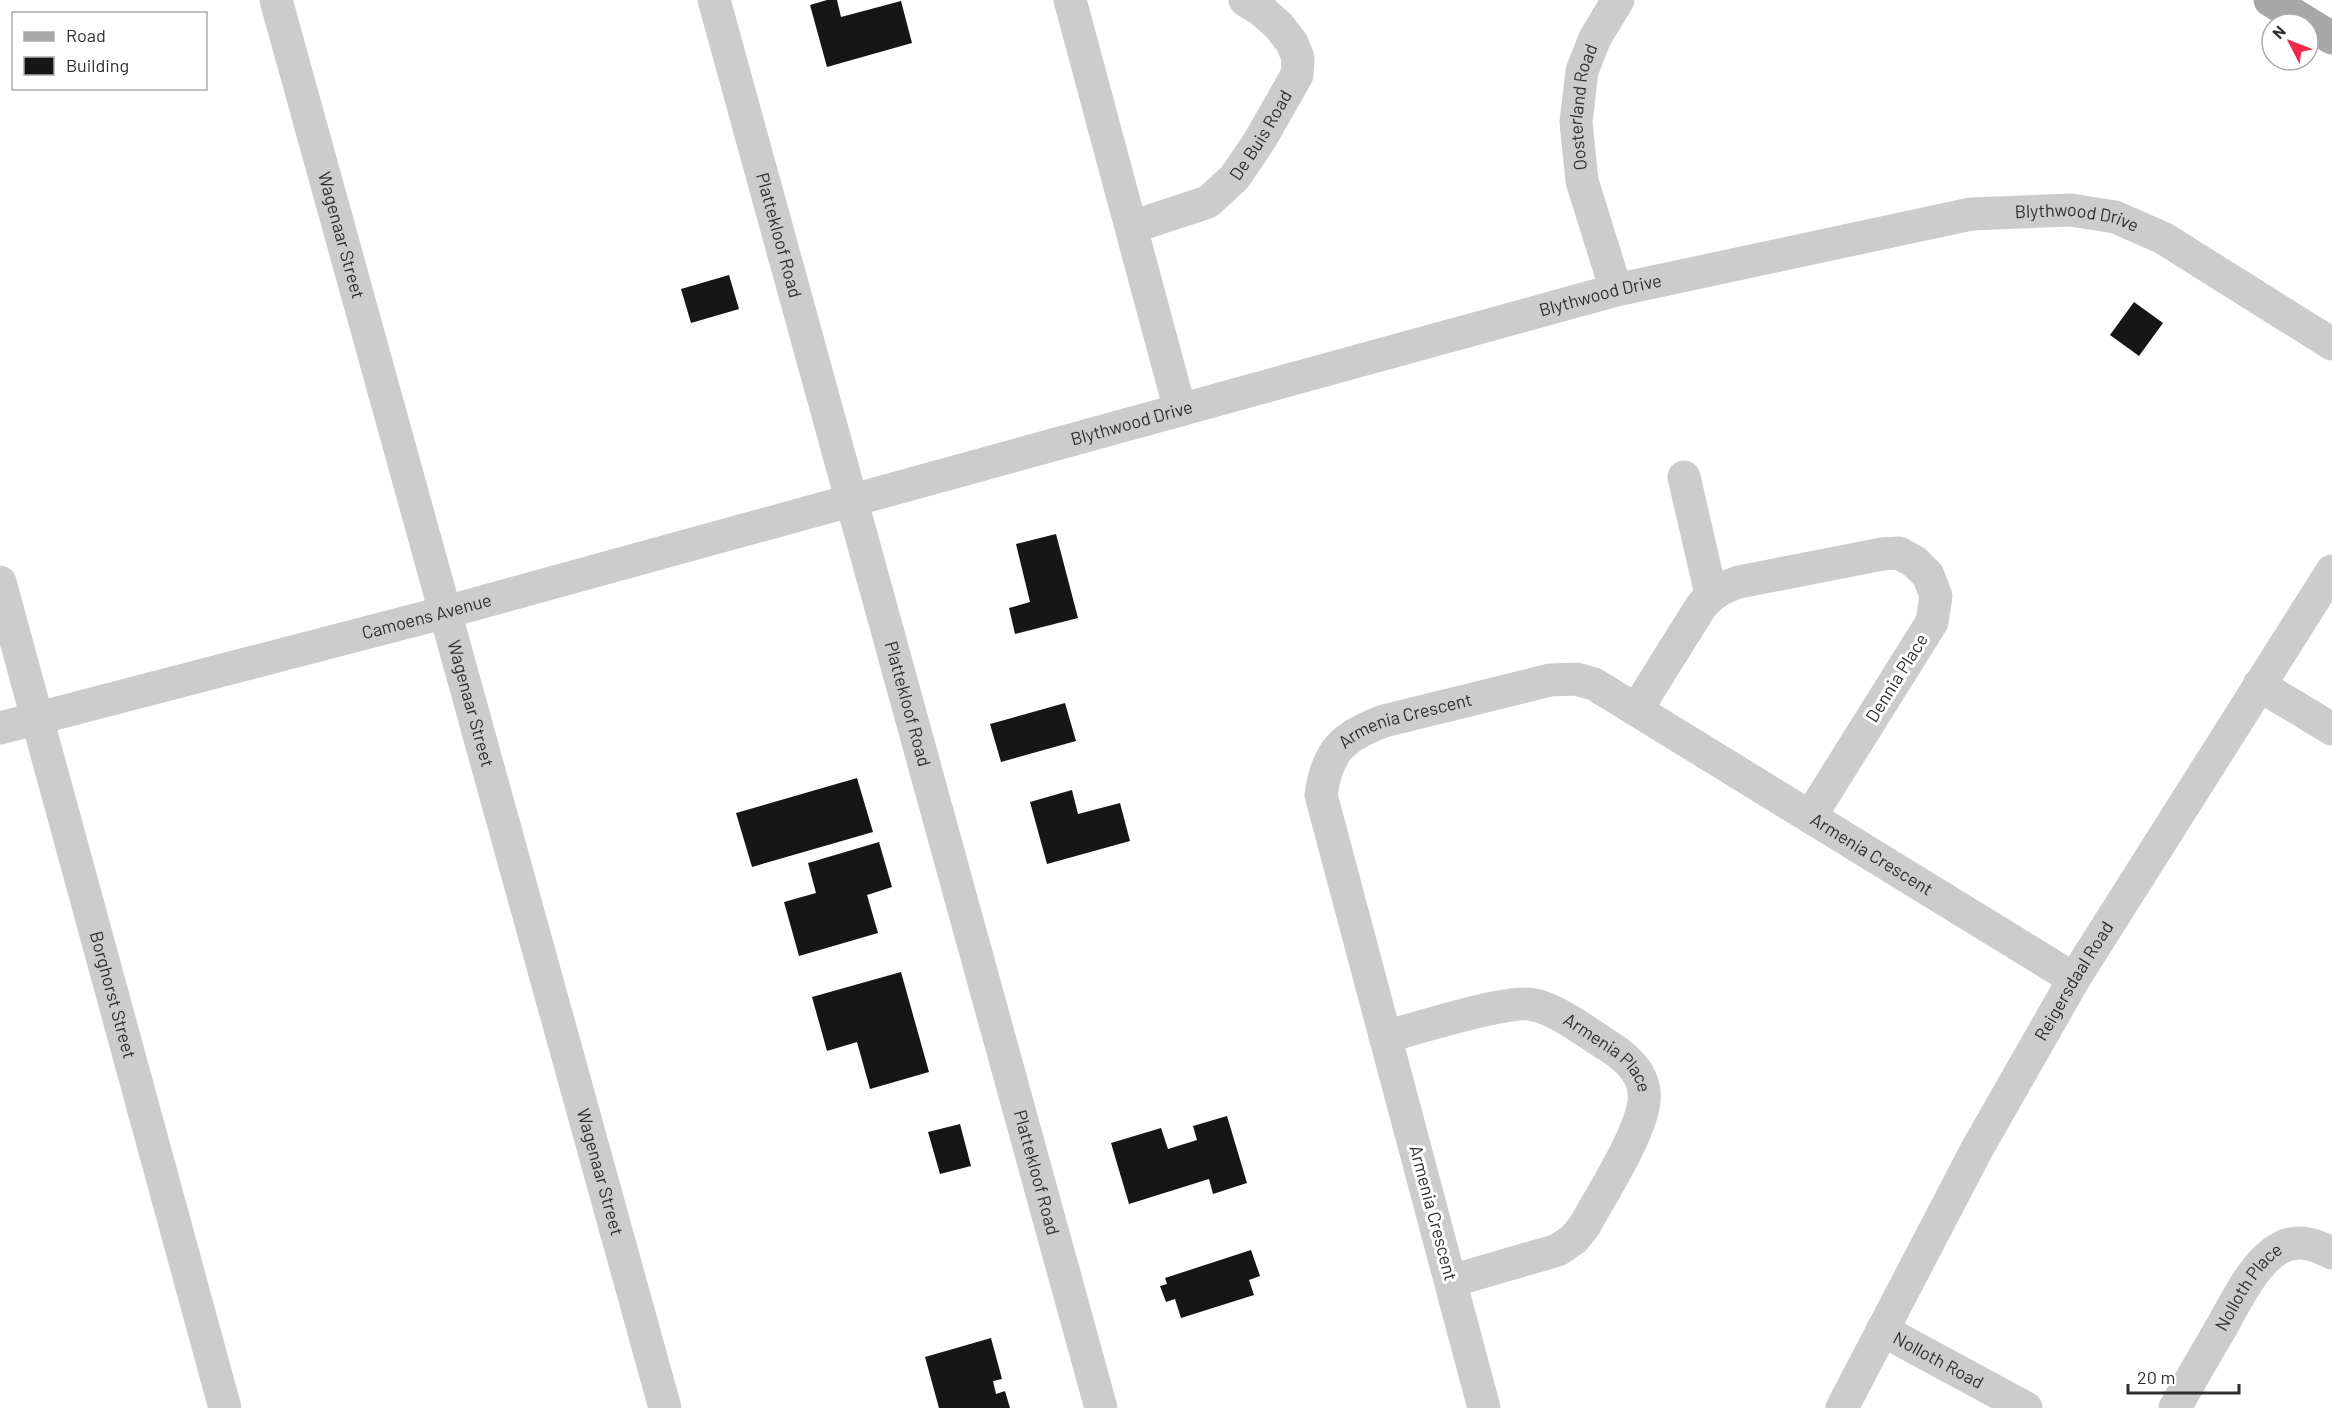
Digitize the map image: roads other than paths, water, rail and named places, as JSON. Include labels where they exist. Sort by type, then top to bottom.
[{"type":"main road","points":[[2270,0],[2332,38]]},
{"type":"street","name":"Wagenaar Street","points":[[276,0],[665,1408]]},
{"type":"street","name":"Plattekloof Road","points":[[714,0],[1101,1408]]},
{"type":"street","points":[[1070,0],[1180,410]]},
{"type":"street","name":"De Buis Road","points":[[1132,227],[1208,202],[1235,177],[1270,123],[1297,75],[1298,58],[1292,43],[1279,26],[1245,0]]},
{"type":"street","name":"Oosterland Road","points":[[1616,290],[1582,181],[1576,122],[1582,71],[1595,38],[1618,0]]},
{"type":"street","name":"Blythwood Drive","points":[[853,500],[1616,290],[1971,214],[2071,210],[2115,217],[2163,238],[2332,344]]},
{"type":"street","points":[[1637,709],[1711,594],[1684,477]]},
{"type":"street","name":"Camoens Avenue","points":[[0,728],[446,612],[853,500]]},
{"type":"street","name":"Dennia Place","points":[[1711,594],[1739,582],[1882,554],[1899,553],[1915,562],[1928,576],[1936,596],[1932,622],[1810,817]]},
{"type":"street","name":"Reigersdaal Road","points":[[1842,1408],[1977,1149],[2074,980],[2332,571]]},
{"type":"street","name":"Borghorst Street","points":[[0,582],[225,1408]]},
{"type":"street","name":"Armenia Crescent","points":[[1485,1408],[1384,1038],[1321,795],[1324,773],[1342,743],[1360,730],[1384,721],[1550,680],[1576,679],[1594,684],[2074,980]]},
{"type":"street","points":[[2259,685],[2332,729]]},
{"type":"street","name":"Armenia Place","points":[[1384,1038],[1499,1007],[1533,1004],[1552,1010],[1619,1053],[1634,1066],[1643,1081],[1644,1100],[1638,1125],[1585,1225],[1574,1239],[1558,1250],[1451,1281]]},
{"type":"street","name":"Nolloth Place","points":[[2175,1408],[2244,1288],[2264,1259],[2280,1247],[2294,1243],[2314,1244],[2332,1254]]},
{"type":"street","name":"Nolloth Road","points":[[1882,1330],[2026,1408]]}]
